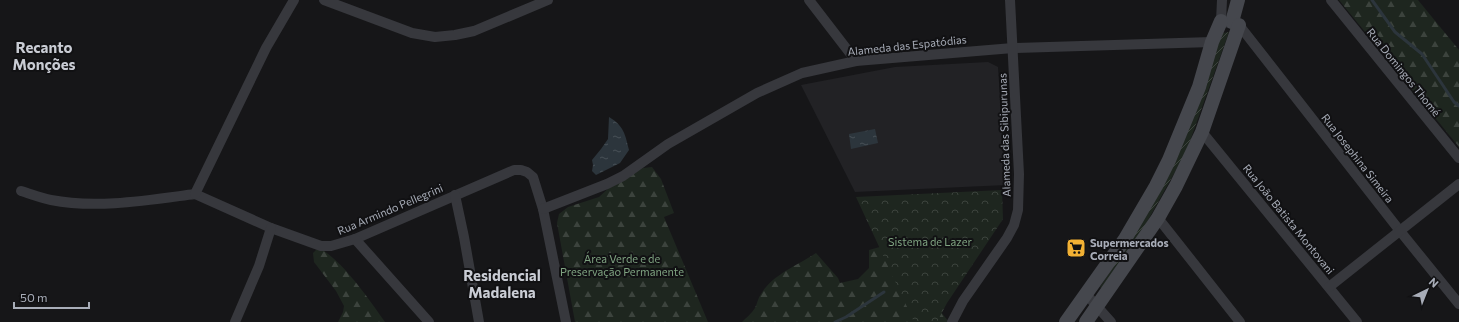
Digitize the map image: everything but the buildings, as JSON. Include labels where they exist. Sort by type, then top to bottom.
[{"type":"main road","points":[[1086,322],[1158,218],[1176,186],[1202,132],[1230,23],[1238,0]]},
{"type":"main road","points":[[1066,322],[1124,239],[1156,186],[1169,160],[1200,87],[1212,42],[1230,23]]},
{"type":"street","points":[[21,191],[51,200],[85,203],[133,203],[195,194],[266,48],[294,0]]},
{"type":"street","points":[[324,0],[412,33],[435,37],[455,36],[474,31],[548,0]]},
{"type":"street","points":[[809,0],[856,61]]},
{"type":"street","name":"Alameda das Sibipurunas","points":[[952,322],[964,301],[1007,238],[1014,225],[1018,210],[1019,174],[1010,0]]},
{"type":"street","points":[[1222,0],[1230,23]]},
{"type":"street","name":"Rua Domingos Thomé","points":[[1331,0],[1459,158]]},
{"type":"street","name":"Rua Josephina Simeira","points":[[1230,23],[1459,304]]},
{"type":"street","name":"Alameda das Espatódias","points":[[543,209],[607,184],[623,176],[668,144],[757,93],[781,81],[802,73],[856,61],[1013,48],[1212,42]]},
{"type":"street","name":"Rua João Batista Montovani","points":[[1202,132],[1357,322]]},
{"type":"street","name":"Rua Armindo Pellegrini","points":[[195,194],[271,228],[321,246],[331,246],[355,239],[514,170],[527,172],[533,177],[543,209]]},
{"type":"street","points":[[1329,287],[1459,184]]},
{"type":"street","points":[[455,195],[479,322]]},
{"type":"street","points":[[543,209],[566,322]]},
{"type":"street","points":[[1158,218],[1240,322]]},
{"type":"street","points":[[235,322],[259,266],[271,228]]},
{"type":"street","points":[[355,239],[429,322]]},
{"type":"street","points":[[1086,294],[1111,322]]},
{"type":"shaded area","points":[[988,62],[998,67],[1006,185],[855,192],[801,85],[895,67]]},
{"type":"green space","points":[[1339,0],[1418,0],[1459,50],[1459,147]]},
{"type":"green space","points":[[1229,32],[1186,152],[1138,238],[1104,291],[1100,287],[1133,237],[1223,33]]},
{"type":"green space","name":"Área Verde e de Preservação Permanente","points":[[652,167],[661,179],[674,213],[664,217],[708,322],[575,322],[557,223],[559,214],[568,207],[599,197],[612,185],[643,168]]},
{"type":"green space","name":"Sistema de Lazer","points":[[1002,190],[1003,219],[947,303],[937,322],[914,322],[856,197]]},
{"type":"green space","points":[[887,245],[949,322],[742,322],[754,310],[760,296],[772,281],[816,253],[838,278],[840,283],[858,279],[869,268],[869,250]]},
{"type":"green space","points":[[321,249],[330,255],[347,272],[364,292],[385,322],[338,322],[344,306],[336,291],[314,262],[313,253],[316,250]]},
{"type":"water","points":[[609,117],[621,127],[629,150],[620,163],[596,175],[592,171],[592,160],[608,139]]},
{"type":"water","points":[[875,129],[878,143],[851,149],[849,134]]},
{"type":"waterway","points":[[1372,0],[1395,32],[1422,54],[1454,102],[1459,106]]},
{"type":"waterway","points":[[835,322],[846,317],[884,292]]},
{"type":"place","name":"Supermercados Correia","points":[[1076,248]]},
{"type":"district","name":"Recanto Monções","points":[[44,56]]},
{"type":"district","name":"Residencial Madalena","points":[[502,284]]}]
